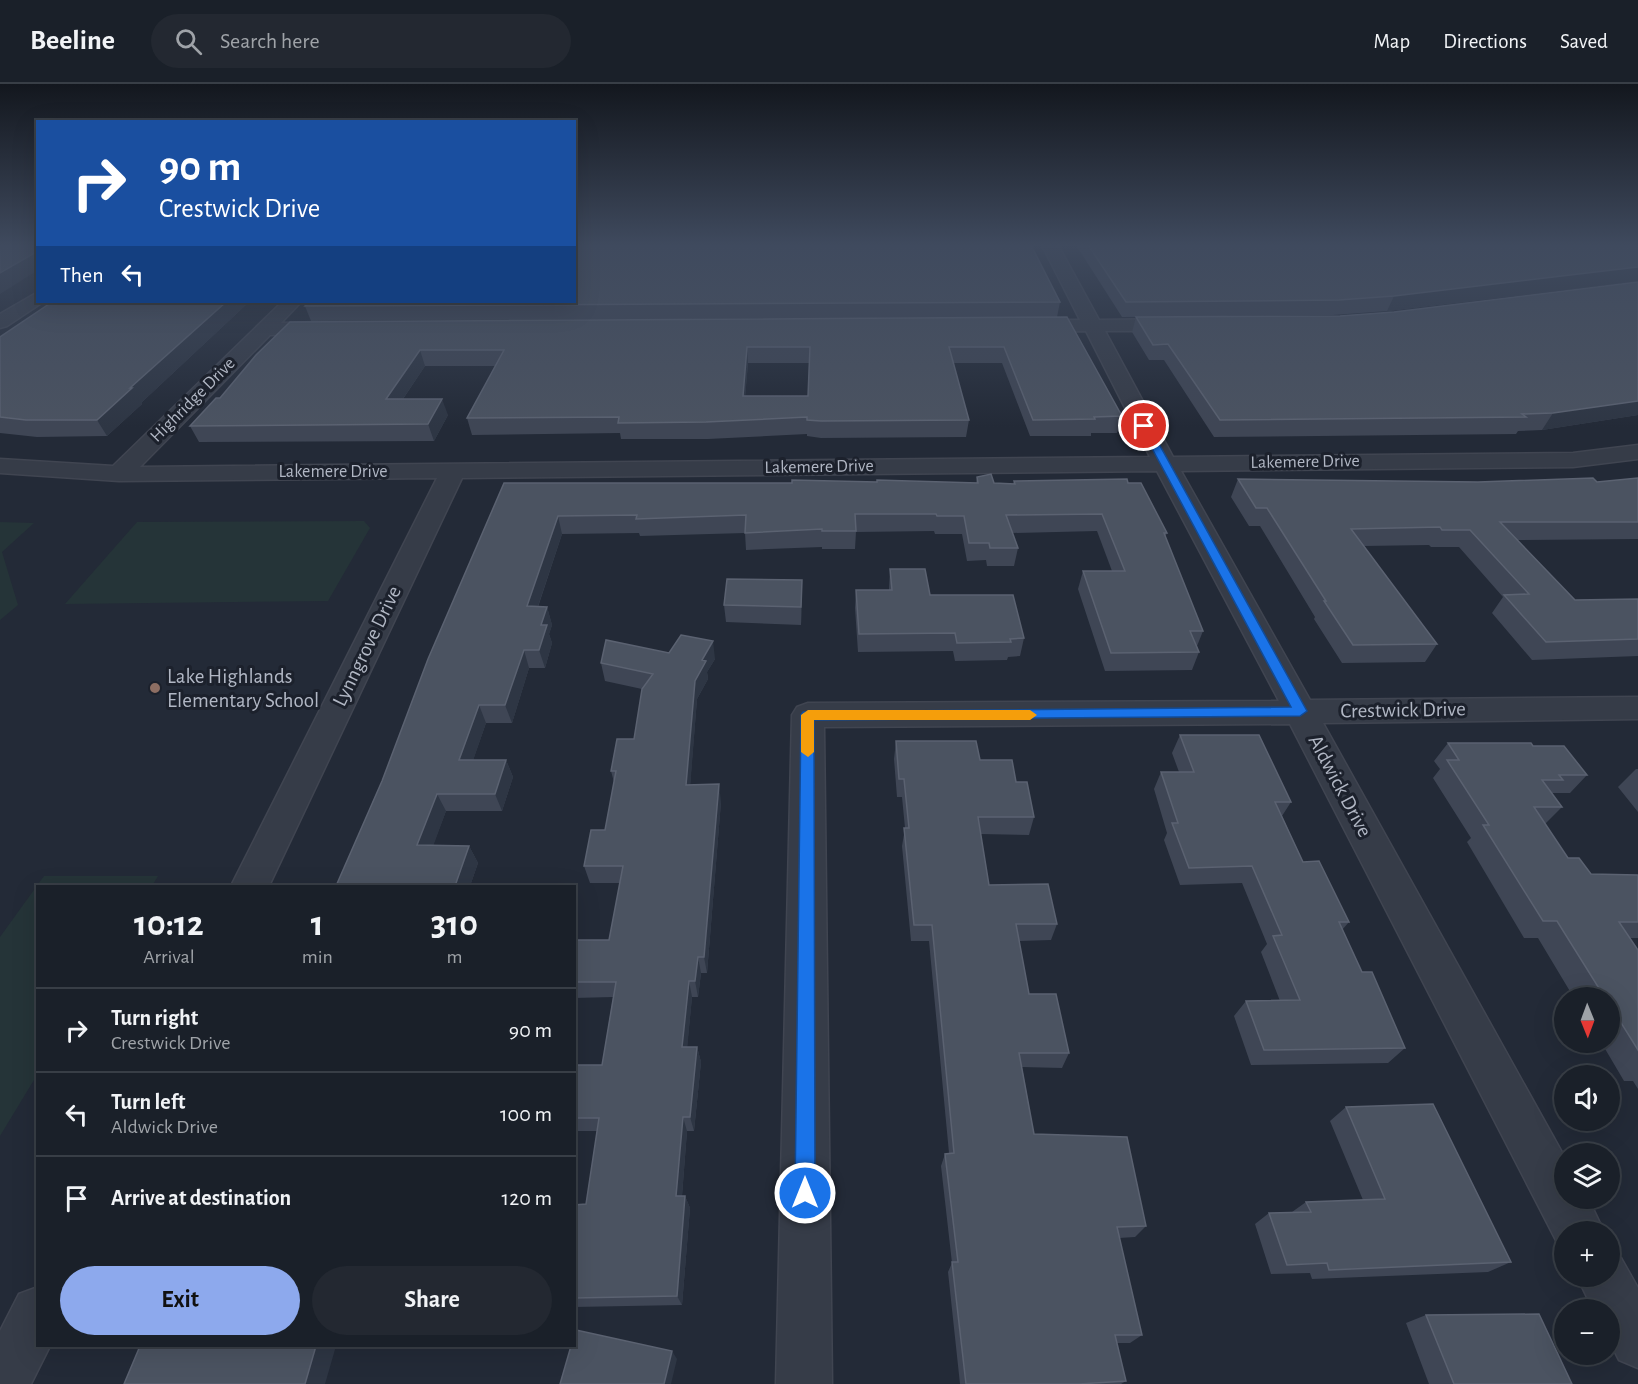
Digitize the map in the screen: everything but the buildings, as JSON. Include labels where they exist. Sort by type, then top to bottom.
[{"type":"street","points":[[0,322],[25,306]]},
{"type":"street","name":"Highridge Drive","points":[[119,474],[288,306]]},
{"type":"street","name":"Aldwick Drive","points":[[1083,306],[1165,464],[1573,1221]]},
{"type":"street","points":[[1009,326],[1198,325]]},
{"type":"street","points":[[265,329],[349,328]]},
{"type":"street","name":"Lakemere Drive","points":[[0,466],[119,474],[1573,460],[1638,452]]},
{"type":"street","name":"Lynngrove Drive","points":[[250,885],[453,471]]},
{"type":"street","name":"Crestwick Drive","points":[[804,1384],[808,715],[1638,708]]},
{"type":"street","points":[[1609,1287],[1638,1341]]},
{"type":"street","points":[[2,1384],[36,1317]]},
{"type":"shaded area","points":[[364,521],[370,528],[328,601],[65,604],[137,522]]},
{"type":"shaded area","points":[[0,522],[34,523],[2,552],[18,605],[0,620]]},
{"type":"shaded area","points":[[44,876],[158,876],[153,885],[38,885]]},
{"type":"shaded area","points":[[36,887],[36,1077],[0,1136],[0,937]]},
{"type":"slow traffic","points":[[808,752],[808,715],[1030,715]]},
{"type":"place","name":"Lake Highlands Elementary School","points":[[155,688]]},
{"type":"route","points":[[805,1193],[808,715],[1058,715],[1300,711],[1144,426]]}]
